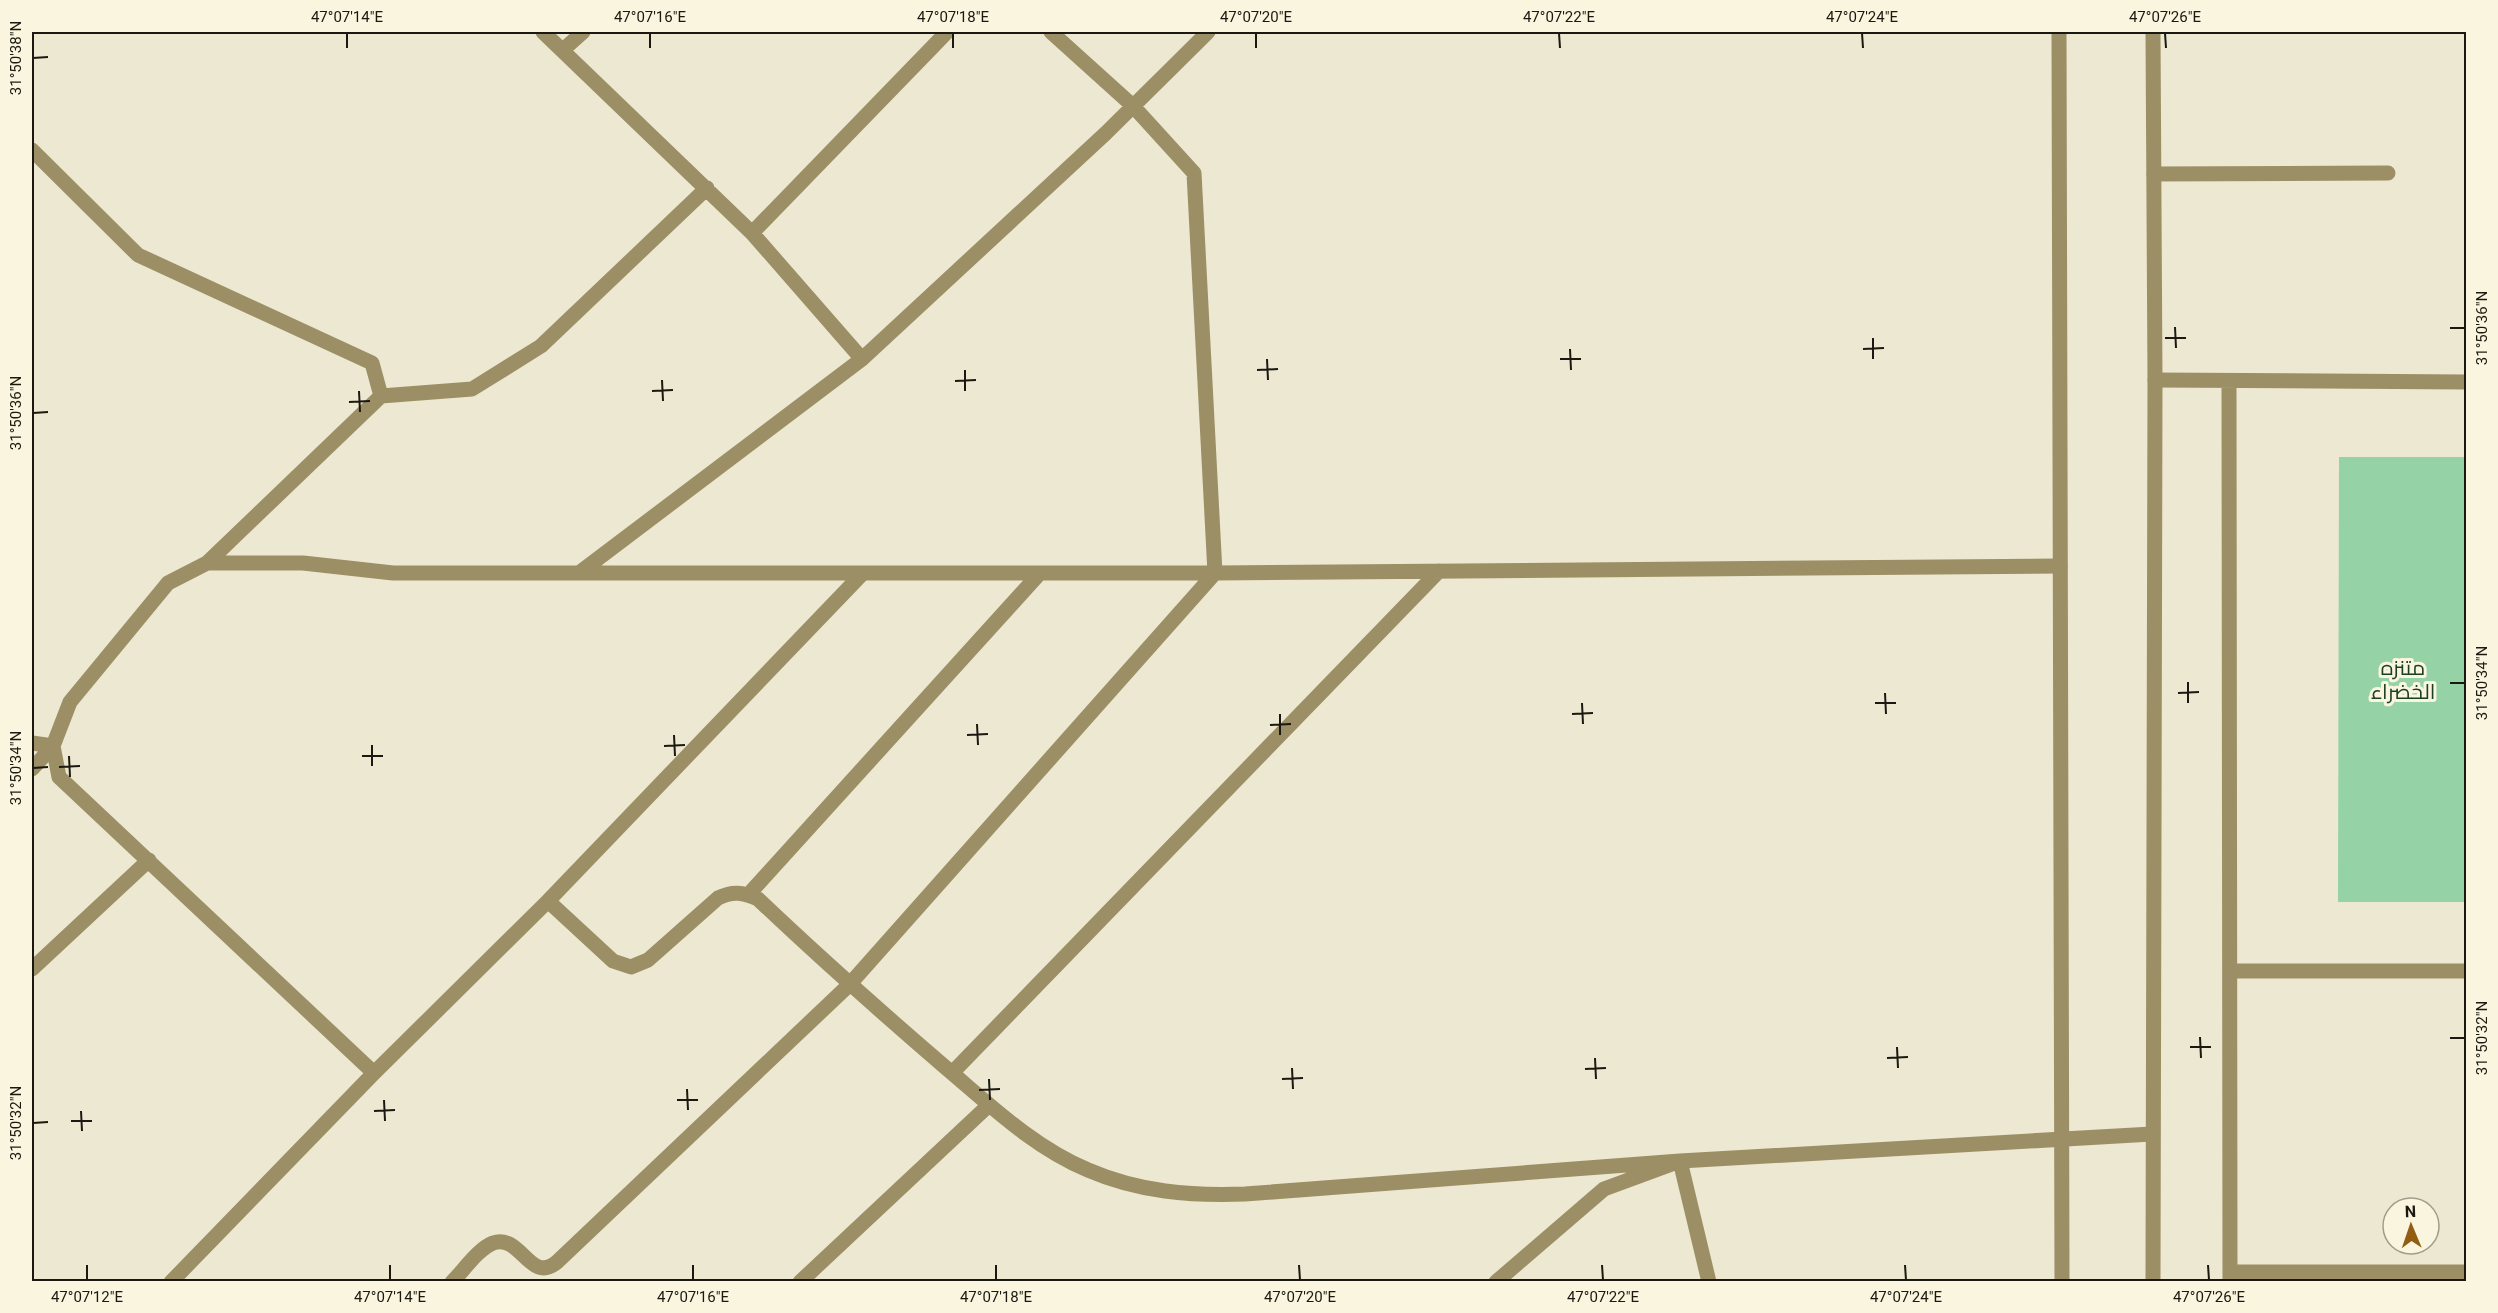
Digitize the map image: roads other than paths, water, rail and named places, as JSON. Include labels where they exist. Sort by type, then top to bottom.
[{"type":"street","points":[[543,32],[564,49],[752,233],[862,359]]},
{"type":"street","points":[[564,49],[583,32]]},
{"type":"street","points":[[752,233],[947,32]]},
{"type":"street","points":[[452,1281],[494,1243],[503,1242],[512,1245],[537,1268],[552,1266],[849,985],[1215,573],[1194,173],[1133,105],[1051,32]]},
{"type":"street","points":[[579,573],[862,359],[1208,32]]},
{"type":"street","points":[[2060,32],[2062,1281]]},
{"type":"street","points":[[2153,32],[2155,380],[2153,1281]]},
{"type":"street","points":[[32,150],[138,255],[372,363],[381,396]]},
{"type":"street","points":[[2154,174],[2388,173]]},
{"type":"street","points":[[32,769],[53,746],[70,702],[168,583],[207,563],[381,396],[472,389],[541,346],[706,188]]},
{"type":"street","points":[[2155,380],[2466,382]]},
{"type":"street","points":[[2229,381],[2230,1277],[2466,1272]]},
{"type":"street","points":[[207,563],[303,563],[393,573],[1215,573],[2061,566]]},
{"type":"street","points":[[952,1073],[1439,572]]},
{"type":"street","points":[[171,1281],[374,1073],[548,901],[863,573]]},
{"type":"street","points":[[748,895],[1040,573]]},
{"type":"street","points":[[32,743],[53,746]]},
{"type":"street","points":[[53,746],[59,777],[374,1073]]},
{"type":"street","points":[[32,969],[149,860]]},
{"type":"street","points":[[548,901],[613,961],[631,966],[648,960],[718,898],[727,894],[748,895],[758,899],[849,985],[1019,1131],[1053,1153],[1079,1166],[1126,1184],[1175,1193],[1245,1194],[1680,1161],[2152,1134]]},
{"type":"street","points":[[2230,971],[2466,971]]},
{"type":"street","points":[[800,1281],[989,1105]]},
{"type":"street","points":[[1496,1281],[1604,1189],[1680,1161]]},
{"type":"street","points":[[1680,1161],[1709,1281]]},
{"type":"park label","name":"متنزه الخضراء","points":[[2403,680]]}]
